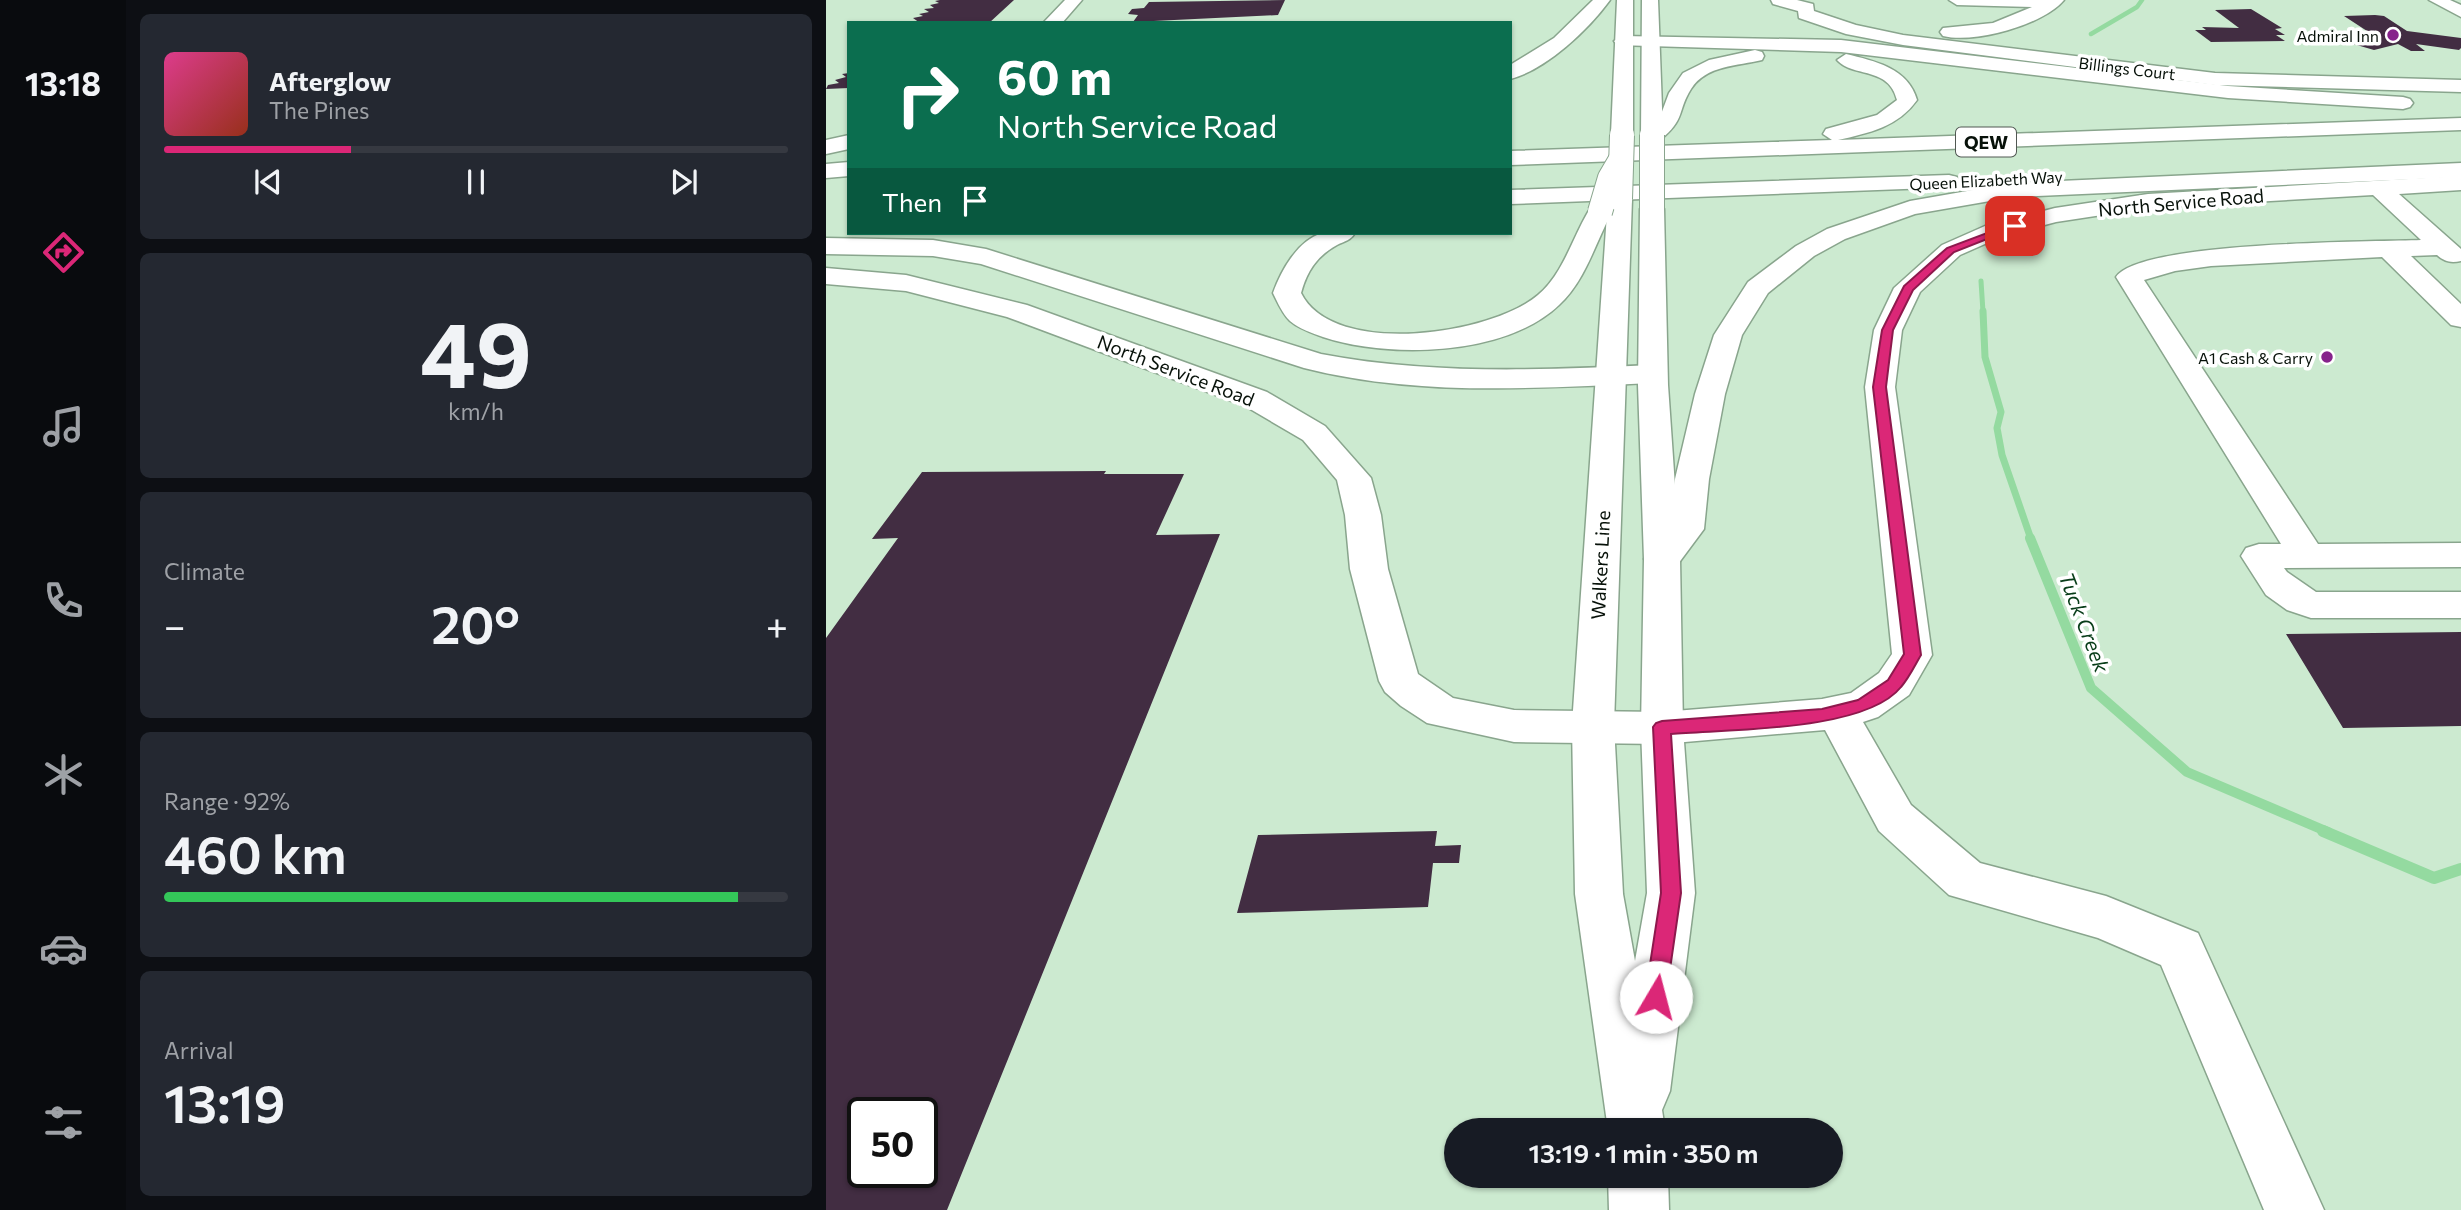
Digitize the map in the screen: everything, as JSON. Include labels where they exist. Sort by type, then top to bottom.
[{"type":"main road","points":[[1054,21],[1074,0]]},
{"type":"main road","points":[[1512,72],[1541,57],[1571,35],[1602,0]]},
{"type":"main road","points":[[1339,235],[1312,250],[1292,273],[1287,293],[1297,312],[1311,321],[1356,338],[1393,342],[1438,340],[1509,323],[1539,309],[1574,269],[1610,205],[1610,178],[1623,149],[1625,0]]},
{"type":"main road","name":"Walkers Line","points":[[1641,1118],[1671,893],[1662,727],[1662,559],[1652,374],[1650,0]]},
{"type":"main road","name":"Billings Court","points":[[1779,0],[1807,8],[1805,14],[1824,22],[1924,43],[2215,79],[2461,86]]},
{"type":"main road","points":[[1924,43],[1958,20],[1946,0]]},
{"type":"main road","points":[[1957,0],[2054,1]]},
{"type":"main road","points":[[2437,0],[2461,12]]},
{"type":"main road","points":[[1940,32],[1984,32],[2023,20],[2054,1]]},
{"type":"main road","points":[[1623,41],[1842,46],[2228,92],[2305,99],[2461,103]]},
{"type":"main road","points":[[1623,149],[1788,140],[1840,132],[1895,114],[1907,100],[1906,93],[1891,76],[1860,63],[1800,55],[1744,58],[1704,68],[1693,76],[1684,84],[1669,123],[1652,135]]},
{"type":"main road","name":"Queen Elizabeth Way","points":[[1512,158],[1623,149],[1852,147],[2461,124]]},
{"type":"main road","points":[[826,147],[847,142]]},
{"type":"main road","name":"Queen Elizabeth Way","points":[[1512,199],[1907,184],[2461,155]]},
{"type":"main road","points":[[826,170],[847,169]]},
{"type":"main road","points":[[1662,559],[1686,529],[1692,479],[1710,394],[1728,335],[1758,288],[1805,251],[1836,234],[1910,208],[2013,190],[2461,170]]},
{"type":"main road","name":"North Service Road","points":[[826,276],[906,283],[975,298],[1256,399],[1314,433],[1354,478],[1363,515],[1369,569],[1400,681],[1442,712],[1514,726],[1662,727],[1822,715],[1863,706],[1894,684],[1912,655],[1880,387],[1888,330],[1908,288],[1951,250],[1994,231],[2055,215],[2148,201],[2461,184]]},
{"type":"main road","points":[[826,188],[847,187]]},
{"type":"main road","points":[[2379,188],[2449,246]]},
{"type":"main road","name":"Walkers Line","points":[[1610,205],[1610,376],[1593,725],[1599,894],[1633,1118]]},
{"type":"main road","points":[[826,225],[847,224]]},
{"type":"main road","points":[[826,246],[933,248],[986,257],[1315,362],[1357,372],[1434,377],[1652,374]]},
{"type":"main road","points":[[2307,556],[2129,277],[2135,271],[2182,261],[2449,246]]},
{"type":"main road","points":[[2389,249],[2461,319]]},
{"type":"main road","points":[[2461,555],[2259,556],[2271,581],[2288,595],[2311,604],[2461,605]]},
{"type":"main road","points":[[1836,712],[1895,818],[1966,880],[2106,918],[2180,949],[2294,1210]]},
{"type":"main road","name":"Walkers Line","points":[[1638,1188],[1639,1210]]},
{"type":"building","points":[[1014,0],[991,21],[917,21],[913,18],[929,12],[924,9],[934,8],[930,5],[939,3],[935,1]]},
{"type":"building","points":[[1285,0],[1278,15],[1134,21],[1138,15],[1128,14],[1132,9],[1144,8],[1149,2]]},
{"type":"building","points":[[2251,9],[2282,28],[2275,29],[2285,35],[2276,35],[2285,41],[2211,42],[2195,30],[2206,30],[2202,27],[2239,28],[2215,10]]},
{"type":"building","name":"Admiral Inn","points":[[2344,16],[2384,16],[2407,31],[2461,38],[2461,48],[2459,50],[2416,44],[2425,51],[2411,51],[2398,44],[2374,50],[2336,39],[2367,31]]},
{"type":"building","points":[[847,73],[847,88],[826,89],[828,85],[839,83],[835,80],[846,77],[842,74]]},
{"type":"building","points":[[1106,471],[1104,474],[1184,474],[1156,535],[1220,534],[947,1210],[826,1210],[826,638],[898,538],[872,539],[922,472]]},
{"type":"building","points":[[2461,632],[2461,726],[2343,728],[2286,634]]},
{"type":"building","points":[[1437,831],[1435,846],[1461,845],[1459,863],[1433,863],[1428,907],[1237,913],[1258,835]]},
{"type":"waterway","name":"Tuck Creek","points":[[2091,34],[2137,7],[2142,0]]},
{"type":"waterway","name":"Tuck Creek","points":[[1981,281],[1983,312]]},
{"type":"waterway","name":"Tuck Creek","points":[[1983,311],[1985,357],[2001,412],[1997,428],[2002,455],[2031,539]]},
{"type":"waterway","name":"Tuck Creek","points":[[2030,538],[2091,688],[2187,772],[2328,832]]},
{"type":"waterway","name":"Tuck Creek","points":[[2323,831],[2434,878],[2461,869]]},
{"type":"place","name":"Admiral Inn","points":[[2393,35]]},
{"type":"place","name":"A1 Cash & Carry","points":[[2327,357]]},
{"type":"route","points":[[1656,997],[1671,893],[1662,727],[1822,715],[1863,706],[1894,684],[1912,655],[1880,387],[1888,330],[1908,288],[1951,250],[1994,231],[2015,226]]}]
